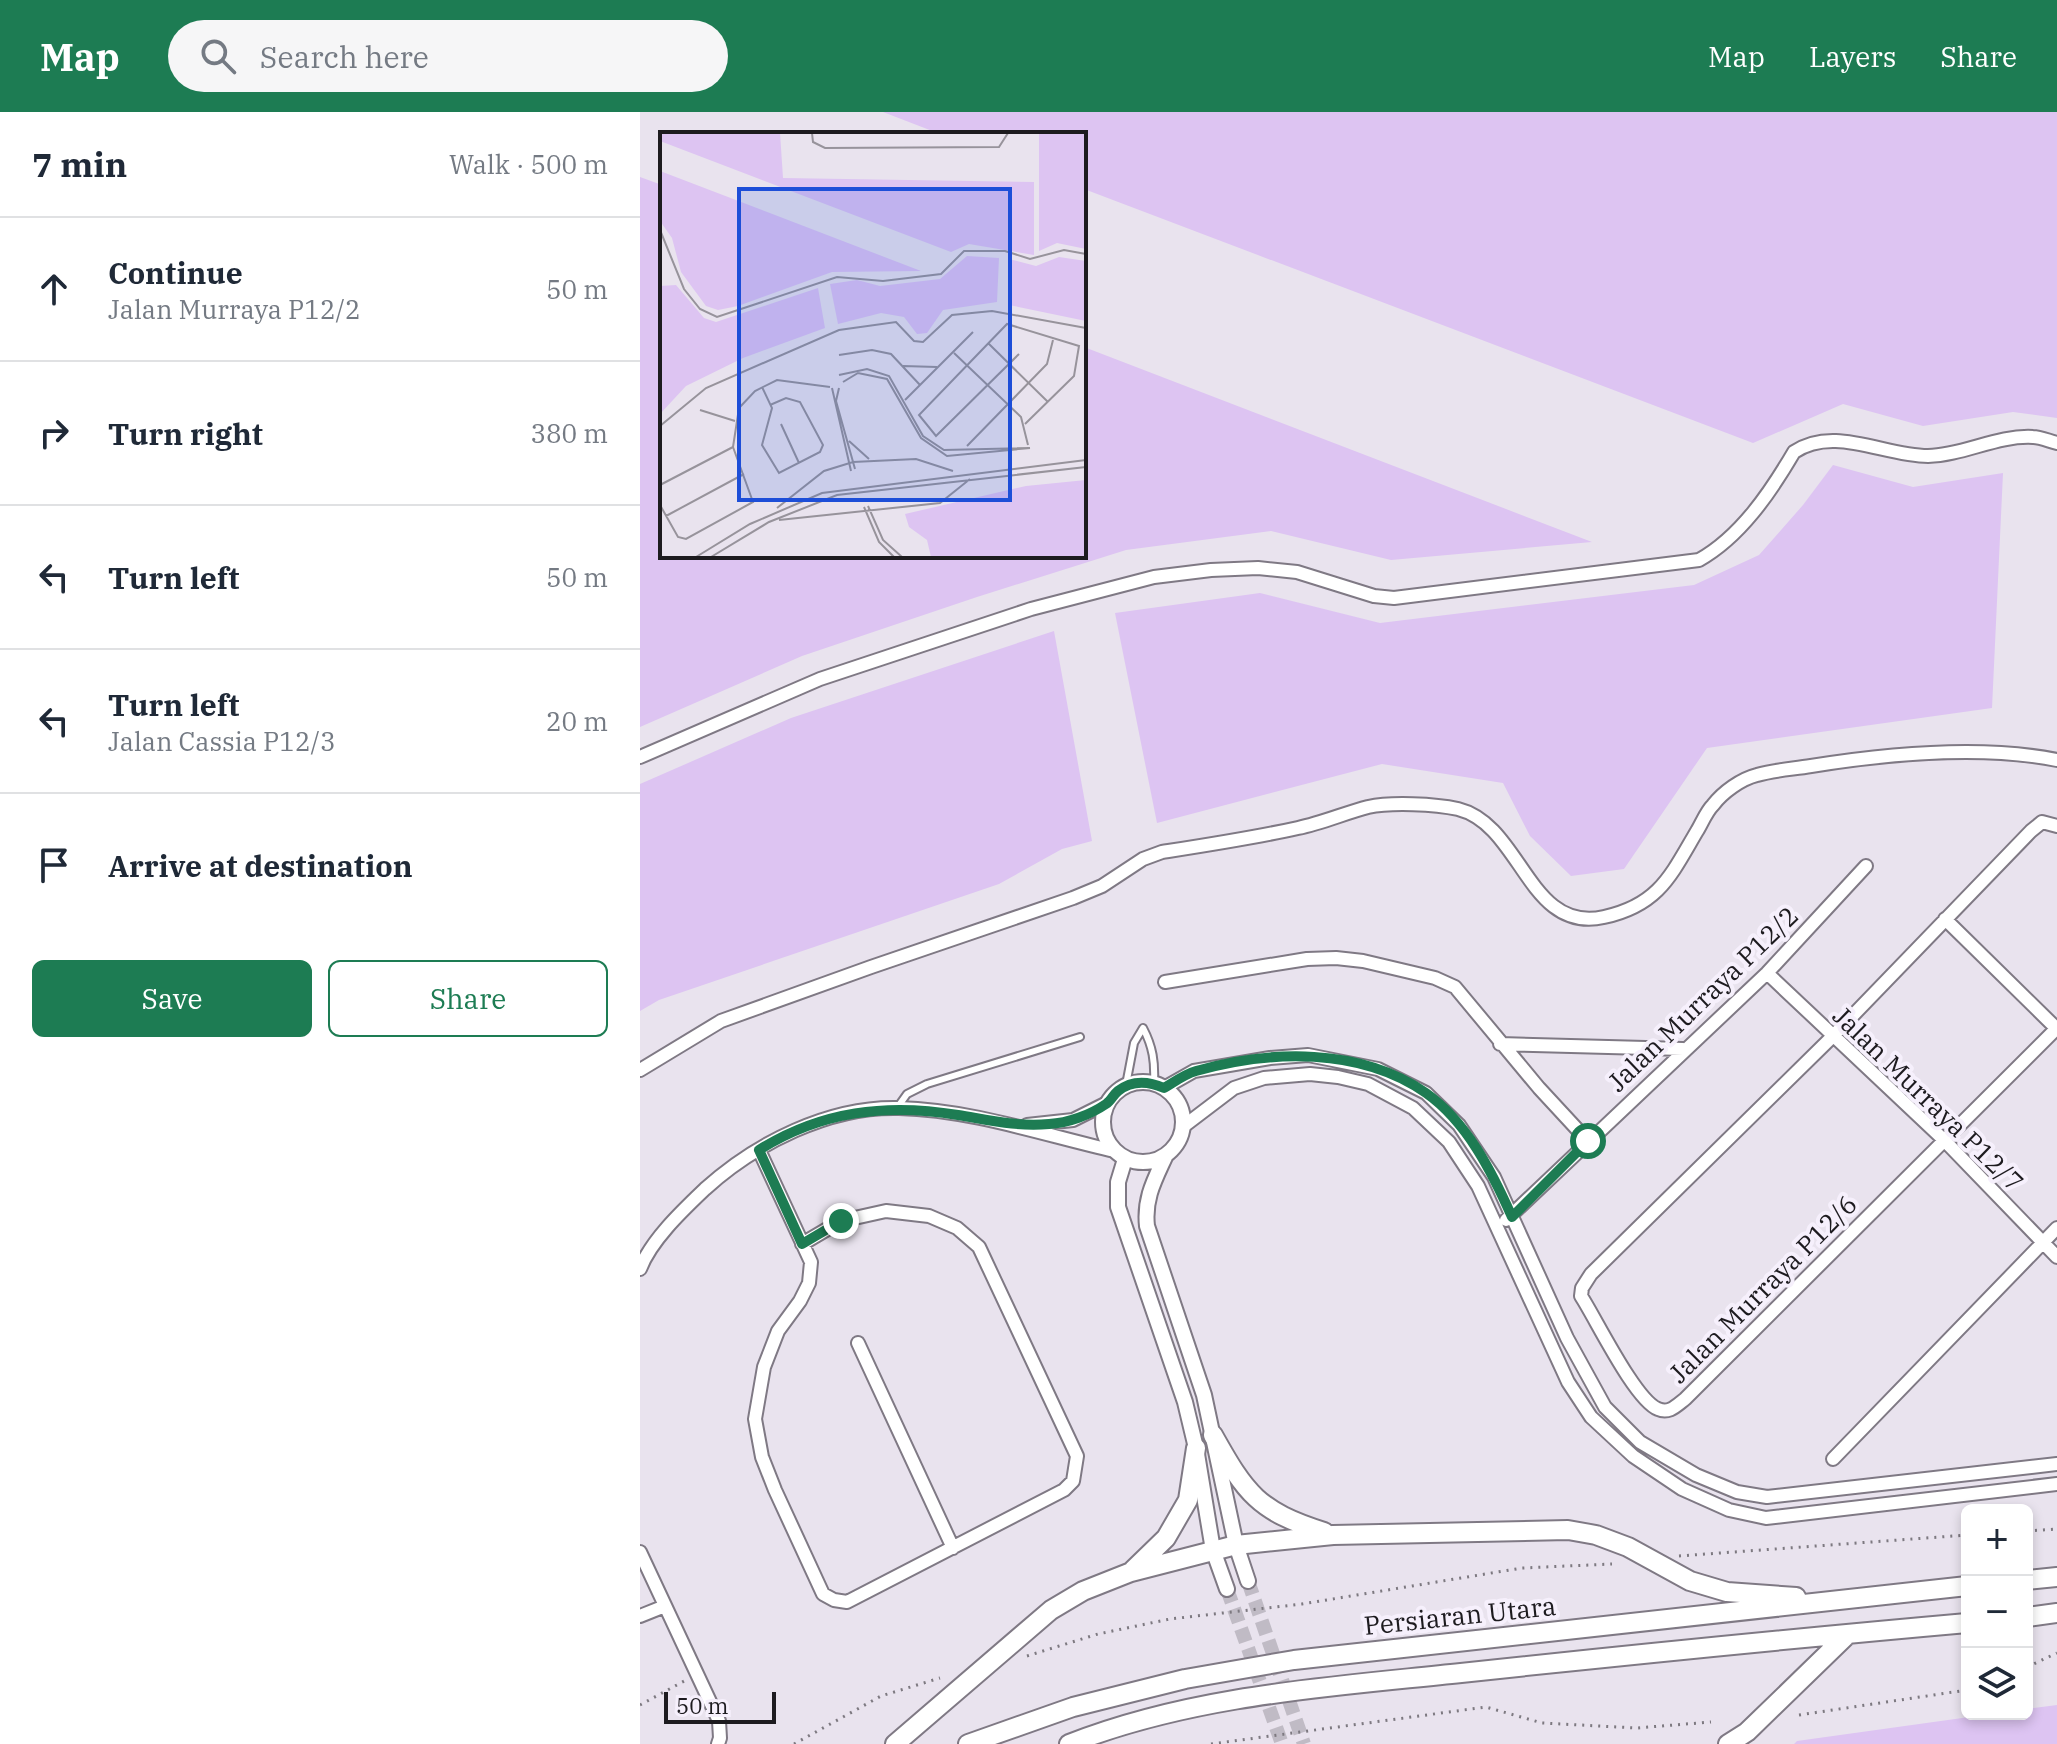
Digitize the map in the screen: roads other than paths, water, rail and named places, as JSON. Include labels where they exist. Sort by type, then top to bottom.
[{"type":"main road","points":[[1213,1435],[1239,1481],[1262,1504],[1292,1522],[1333,1535]]},
{"type":"main road","points":[[1131,1572],[1166,1538],[1188,1500],[1196,1448]]},
{"type":"main road","points":[[895,1744],[1051,1610],[1083,1591],[1131,1572],[1236,1545],[1333,1535],[1568,1530],[1596,1535],[1628,1547],[1690,1581],[1727,1592],[1832,1601]]},
{"type":"main road","points":[[2033,1579],[2057,1577]]},
{"type":"main road","name":"Persiaran Utara","points":[[968,1744],[1073,1707],[1185,1679],[1294,1660],[1961,1587]]},
{"type":"main road","points":[[2033,1616],[2057,1613]]},
{"type":"main road","points":[[1069,1744],[1150,1718],[1227,1700],[1485,1670],[1961,1624]]},
{"type":"main road","points":[[1728,1744],[1747,1732],[1848,1634]]},
{"type":"street","points":[[640,757],[820,679],[1031,609],[1154,577],[1258,568],[1297,572],[1374,596],[1394,598],[1699,560],[1718,549],[1738,531],[1794,452],[1806,444],[1819,441],[1848,443],[1929,456],[2033,437],[2057,443]]},
{"type":"street","points":[[640,1070],[721,1021],[1073,898],[1102,886],[1143,859],[1162,852],[1301,827],[1372,806],[1418,805],[1460,810],[1497,831],[1528,879],[1555,908],[1578,919],[1602,917],[1644,903],[1675,871],[1712,806],[1733,787],[1755,775],[1857,759],[1904,756],[2023,754],[2057,760]]},
{"type":"street","points":[[1832,1037],[2031,831],[2042,822],[2057,826]]},
{"type":"street","name":"Jalan Murraya P12/2","points":[[1496,1225],[1512,1217],[1683,1049],[1767,973],[1866,866]]},
{"type":"street","points":[[1944,1140],[2057,1028],[1945,919]]},
{"type":"street","points":[[1165,982],[1307,959],[1336,958],[1363,961],[1435,978],[1455,987],[1500,1044],[1588,1141]]},
{"type":"street","name":"Jalan Murraya P12/7","points":[[1767,973],[1944,1140],[2057,1257]]},
{"type":"street","name":"Jalan Murraya P12/6","points":[[1832,1037],[1591,1274],[1582,1288],[1581,1296],[1600,1326],[1612,1355],[1650,1405],[1660,1410],[1671,1410],[1685,1399],[1944,1140]]},
{"type":"street","points":[[1500,1044],[1683,1049]]},
{"type":"street","points":[[1227,1589],[1213,1550],[1185,1402],[1118,1207],[1120,1155],[1108,1143],[1102,1123],[1107,1103],[1126,1085],[1140,1082],[1159,1085],[1194,1071],[1270,1058],[1308,1055],[1349,1061],[1378,1069],[1426,1093],[1459,1125],[1494,1177],[1567,1338],[1605,1407],[1640,1442],[1714,1484],[1767,1497],[2057,1464]]},
{"type":"street","points":[[1184,1126],[1234,1088],[1264,1078],[1310,1074],[1368,1084],[1413,1108],[1449,1142],[1478,1186],[1568,1382],[1591,1417],[1633,1456],[1705,1502],[1766,1518],[2057,1484]]},
{"type":"street","points":[[1159,1085],[1179,1104],[1184,1126],[1178,1143],[1165,1157],[1148,1192],[1145,1208],[1147,1226],[1190,1351],[1213,1435],[1236,1545],[1248,1581]]},
{"type":"street","points":[[1016,1126],[1073,1120],[1107,1103]]},
{"type":"street","points":[[641,1266],[678,1214],[722,1174],[778,1138],[841,1114],[897,1108],[957,1115],[1016,1126],[1145,1163],[1165,1157]]},
{"type":"street","points":[[759,1150],[802,1244],[811,1262],[809,1283],[778,1331],[764,1367],[755,1419],[762,1457],[823,1594],[847,1602],[1064,1490],[1073,1481],[1077,1468],[1073,1444],[979,1247],[957,1228],[929,1216],[886,1211],[841,1221],[802,1244]]},
{"type":"street","points":[[1833,1459],[2057,1228]]},
{"type":"street","points":[[858,1343],[953,1548]]},
{"type":"street","points":[[640,1552],[719,1721],[718,1744]]},
{"type":"street","points":[[640,1616],[665,1606]]},
{"type":"lane","points":[[1126,1085],[1134,1043],[1143,1028],[1151,1043],[1159,1085]]},
{"type":"lane","points":[[897,1108],[907,1094],[927,1084],[1080,1037]]},
{"type":"tunnel","points":[[1248,1581],[1304,1744]]},
{"type":"tunnel","points":[[1227,1589],[1282,1744]]}]
